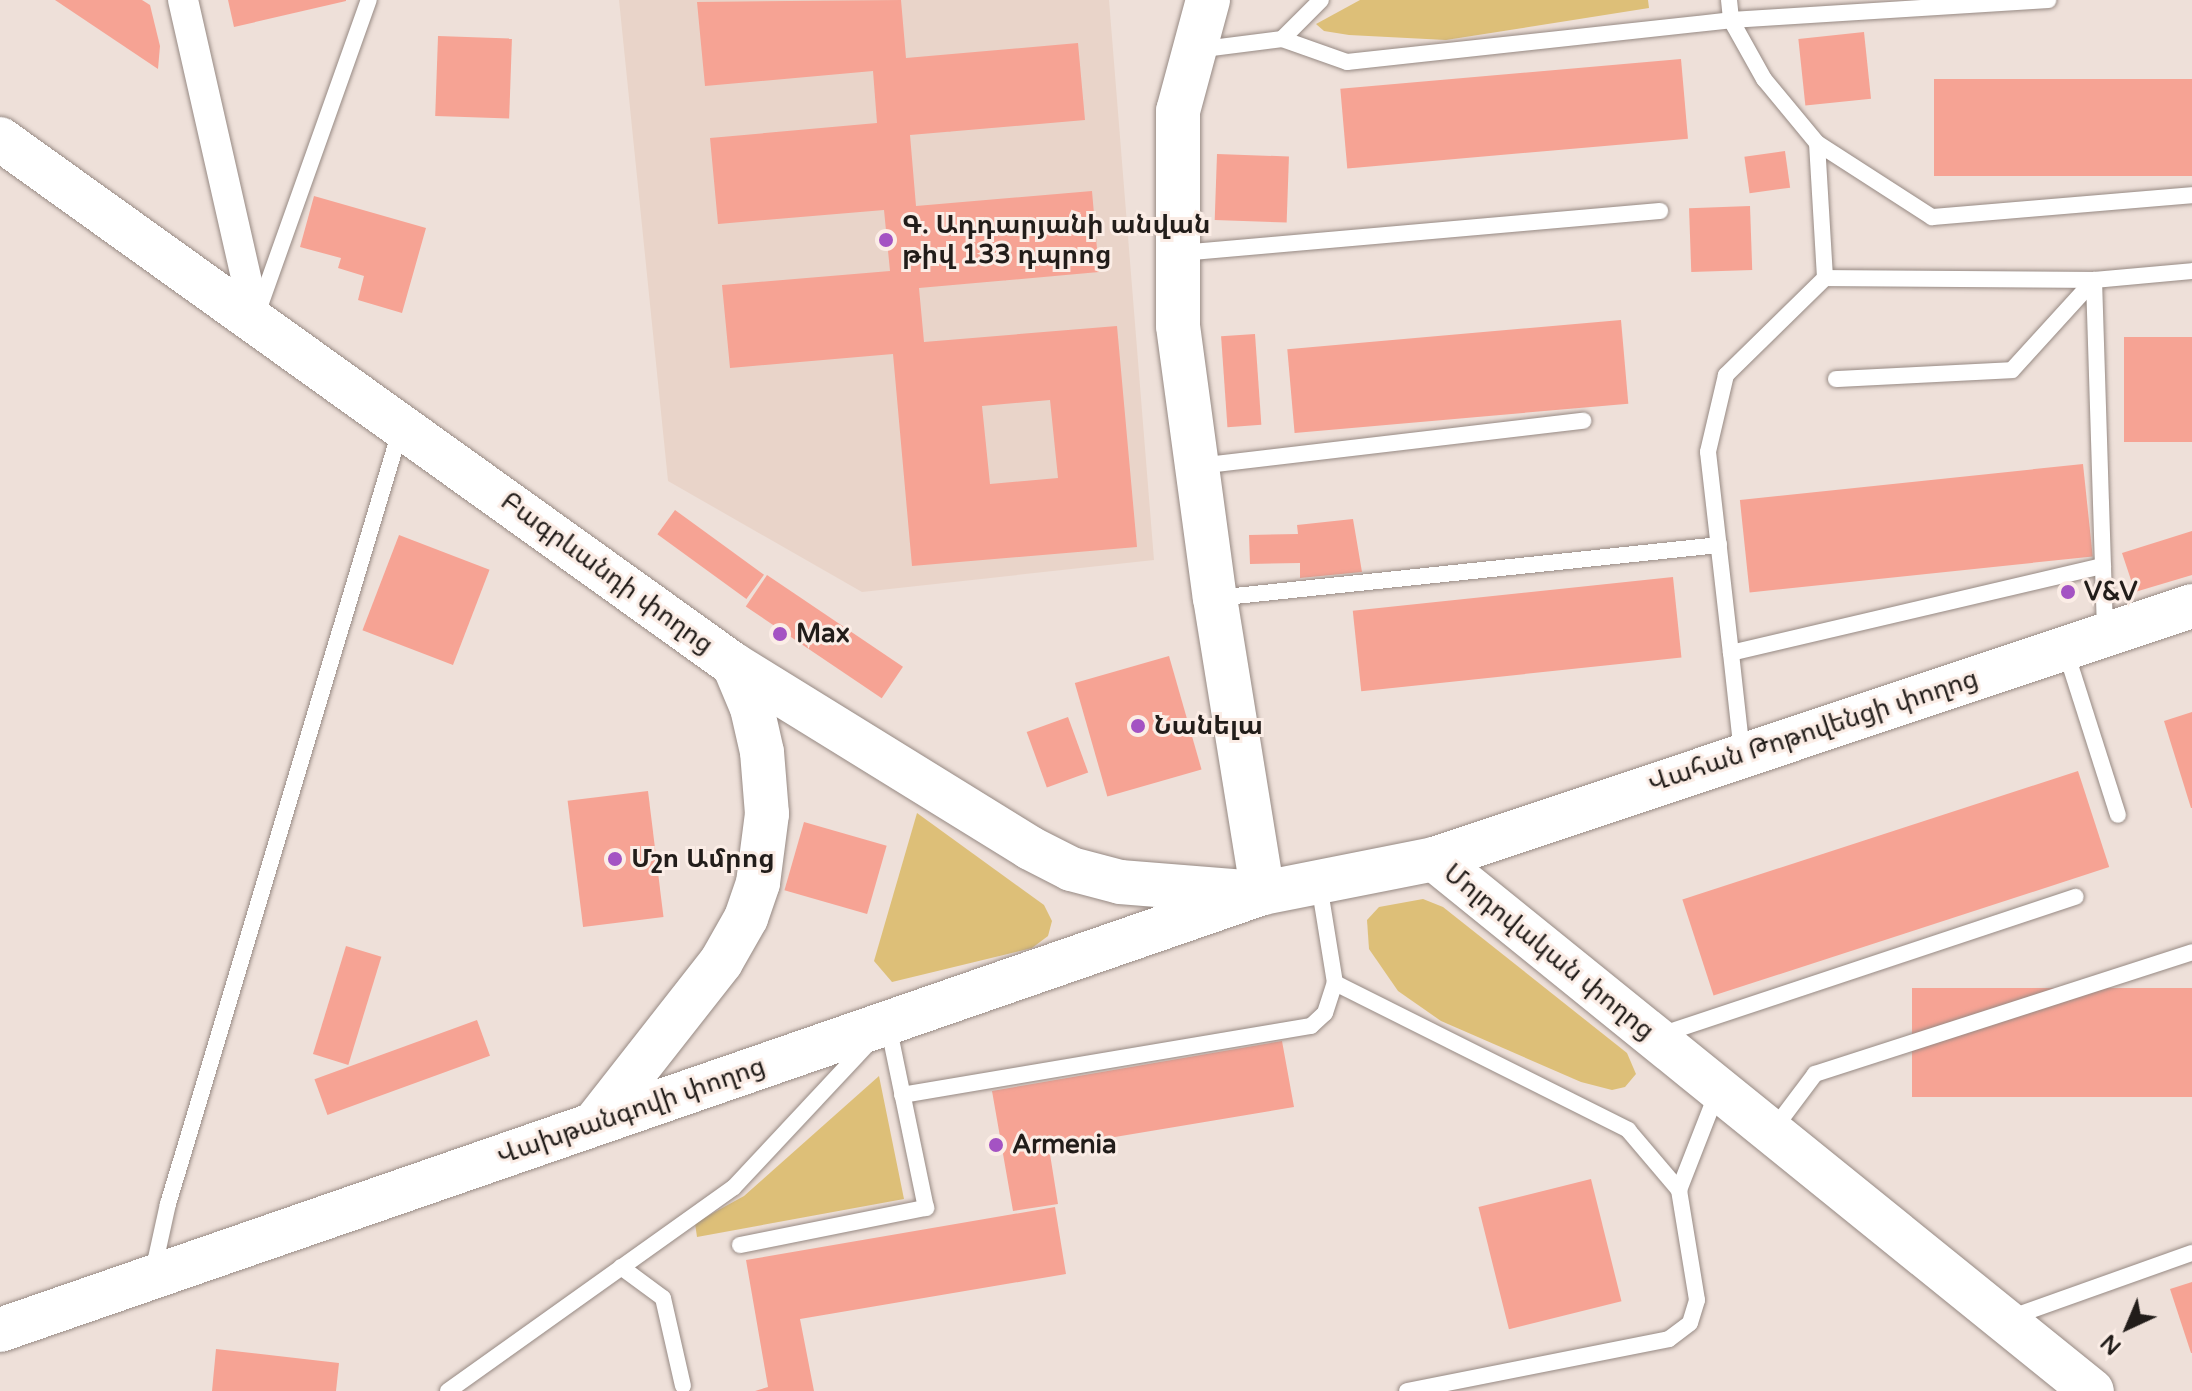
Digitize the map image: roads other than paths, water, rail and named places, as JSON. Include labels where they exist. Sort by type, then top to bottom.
[{"type":"street","points":[[183,0],[255,318]]},
{"type":"street","points":[[1208,0],[1178,111],[1178,326],[1215,598],[1263,893]]},
{"type":"street","name":"Բագրևանդի փողոց","points":[[0,139],[255,318],[734,665],[1071,869],[1139,885],[1263,893]]},
{"type":"street","name":"Վահան Թոթովենցի փողոց","points":[[1434,859],[1742,753],[2192,606]]},
{"type":"street","points":[[594,1124],[721,962],[746,918],[758,883],[767,814],[762,752],[752,708],[734,665]]},
{"type":"street","name":"Մոլդովական փողոց","points":[[1263,893],[1434,859],[2092,1391]]},
{"type":"street","name":"Վախթանգովի փողոց","points":[[0,1330],[151,1282],[594,1124],[1263,893]]},
{"type":"lane","points":[[255,318],[369,0]]},
{"type":"lane","points":[[1282,39],[1321,0]]},
{"type":"lane","points":[[1729,0],[1731,20],[1764,79],[1817,143],[1932,217],[2192,195]]},
{"type":"lane","points":[[1194,50],[1282,39],[1347,62],[1731,20],[2048,0]]},
{"type":"lane","points":[[1817,143],[1825,278]]},
{"type":"lane","points":[[1178,254],[1660,211]]},
{"type":"lane","points":[[1742,753],[1708,452],[1726,375],[1825,278],[2094,280],[2192,271]]},
{"type":"lane","points":[[1836,379],[2012,370],[2094,280]]},
{"type":"lane","points":[[2094,280],[2103,566],[2085,642],[2118,815]]},
{"type":"lane","points":[[1196,466],[1583,421]]},
{"type":"lane","points":[[151,1282],[173,1189],[402,425]]},
{"type":"lane","points":[[1215,598],[1719,545]]},
{"type":"lane","points":[[1731,653],[2103,566]]},
{"type":"lane","points":[[902,1095],[1311,1026],[1325,1013],[1335,983],[1318,882]]},
{"type":"lane","points":[[1654,1037],[2076,897]]},
{"type":"lane","points":[[1772,1131],[1815,1074],[2192,952]]},
{"type":"lane","points":[[1335,983],[1628,1130],[1679,1190]]},
{"type":"lane","points":[[740,1245],[926,1208],[888,1022]]},
{"type":"lane","points":[[448,1391],[734,1187],[888,1022]]},
{"type":"lane","points":[[1407,1391],[1669,1339],[1690,1323],[1697,1300],[1679,1190],[1719,1089]]},
{"type":"lane","points":[[2004,1320],[2192,1253]]},
{"type":"lane","points":[[621,1267],[663,1298],[683,1386]]},
{"type":"place","name":"Գ. Ադդարյանի անվան թիվ 133 դպրոց","points":[[886,240]]},
{"type":"place","name":"V&V","points":[[2068,592]]},
{"type":"place","name":"Max","points":[[780,634]]},
{"type":"place","name":"Նանելա","points":[[1138,726]]},
{"type":"place","name":"Մշո Ամրոց","points":[[615,859]]},
{"type":"place","name":"Armenia","points":[[996,1145]]}]
